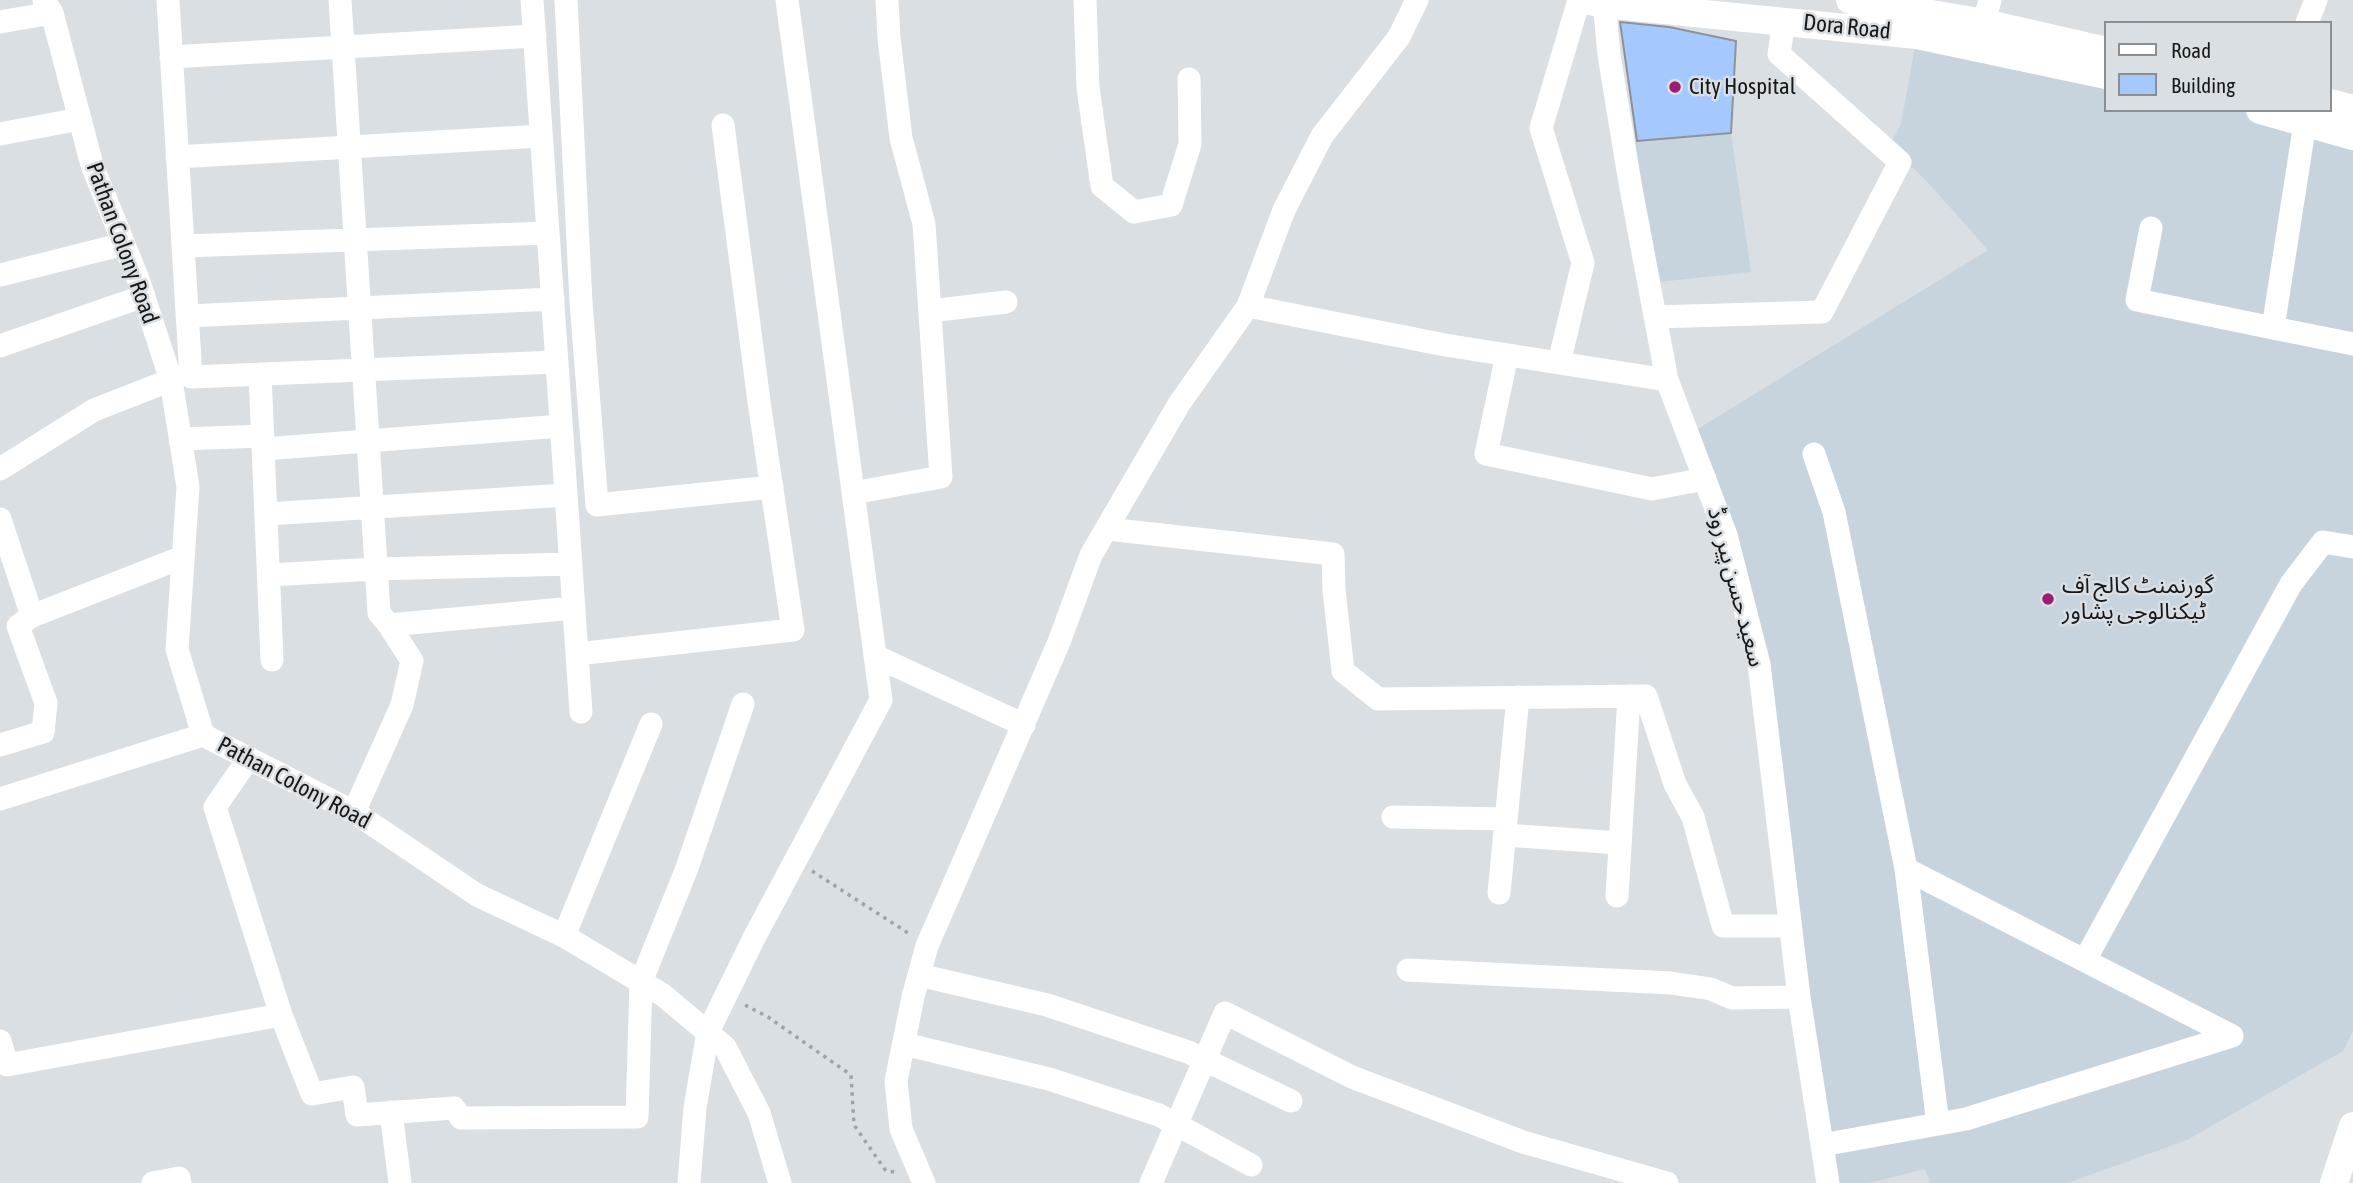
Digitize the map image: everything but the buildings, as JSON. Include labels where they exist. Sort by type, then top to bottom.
[{"type":"main road","points":[[1850,0],[1984,24],[2104,51]]},
{"type":"main road","name":"Dora Road","points":[[1593,1],[1778,14],[1917,35],[1984,24],[2104,74]]},
{"type":"main road","points":[[2332,104],[2353,109]]},
{"type":"main road","points":[[2267,112],[2353,136]]},
{"type":"main road","points":[[2334,1183],[2353,1126]]},
{"type":"street","points":[[168,0],[191,376],[557,362]]},
{"type":"street","points":[[340,0],[379,613],[412,661],[402,705],[354,812]]},
{"type":"street","points":[[532,0],[581,712]]},
{"type":"street","points":[[566,0],[580,302],[597,505],[772,487]]},
{"type":"street","points":[[689,1183],[695,1108],[708,1032],[881,700],[787,0]]},
{"type":"street","points":[[853,493],[941,477],[923,224],[901,138],[887,0]]},
{"type":"street","points":[[1085,0],[1088,88],[1102,186],[1134,212],[1171,205],[1190,144],[1189,79]]},
{"type":"street","points":[[922,1178],[901,1129],[896,1081],[919,975],[928,946],[1059,642],[1091,555],[1179,404],[1248,306],[1284,210],[1322,136],[1399,37],[1418,0]]},
{"type":"street","points":[[2308,21],[2316,0]]},
{"type":"street","points":[[1559,363],[1583,263],[1541,128],[1593,1]]},
{"type":"street","name":"سعید حسن پیر روڈ","points":[[1593,1],[1611,68],[1667,380],[1726,535],[1759,664],[1799,997],[1828,1183]]},
{"type":"street","points":[[0,22],[48,6]]},
{"type":"street","name":"Pathan Colony Road","points":[[48,6],[92,165],[144,296],[171,380],[188,487],[177,649],[203,735],[354,812],[477,895],[564,936],[663,995],[725,1047],[759,1112],[780,1183]]},
{"type":"street","points":[[1655,317],[1822,312],[1900,162],[1779,54],[1778,14]]},
{"type":"street","points":[[171,57],[534,36]]},
{"type":"street","points":[[0,134],[80,120]]},
{"type":"street","points":[[2273,328],[2305,123]]},
{"type":"street","points":[[577,654],[793,630],[723,125]]},
{"type":"street","points":[[177,157],[541,136]]},
{"type":"street","points":[[2151,228],[2137,300],[2353,344]]},
{"type":"street","points":[[183,246],[548,233]]},
{"type":"street","points":[[0,275],[124,244]]},
{"type":"street","points":[[0,346],[144,296]]},
{"type":"street","points":[[187,316],[553,299]]},
{"type":"street","points":[[930,311],[1006,302]]},
{"type":"street","points":[[1248,306],[1445,345],[1667,380]]},
{"type":"street","points":[[1507,355],[1486,454],[1652,489],[1705,479]]},
{"type":"street","points":[[260,374],[272,660]]},
{"type":"street","points":[[0,469],[93,410],[171,380]]},
{"type":"street","points":[[181,439],[263,442],[368,441],[561,426]]},
{"type":"street","points":[[1814,454],[1834,512],[1906,869],[1938,1124]]},
{"type":"street","points":[[267,514],[566,495]]},
{"type":"street","points":[[0,519],[32,616]]},
{"type":"street","points":[[1107,529],[1333,554],[1343,670],[1378,699],[1646,696],[1675,784],[1693,817],[1723,926],[1790,926]]},
{"type":"street","points":[[2085,960],[2291,583],[2323,542],[2353,547]]},
{"type":"street","points":[[0,745],[43,732],[46,703],[18,626],[32,616],[183,557]]},
{"type":"street","points":[[269,575],[376,569],[571,564]]},
{"type":"street","points":[[389,625],[574,608]]},
{"type":"street","points":[[875,656],[1024,725]]},
{"type":"street","points":[[1617,897],[1629,696]]},
{"type":"street","points":[[1499,893],[1518,697]]},
{"type":"street","points":[[248,758],[215,807],[281,1015],[312,1094],[353,1087],[357,1115],[454,1108],[460,1118],[637,1117],[641,982],[687,868],[743,704]]},
{"type":"street","points":[[564,936],[651,724]]},
{"type":"street","points":[[0,799],[203,735]]},
{"type":"street","points":[[1393,817],[1505,827],[1620,843]]},
{"type":"street","points":[[1822,1144],[1966,1119],[2232,1036],[1906,869]]},
{"type":"street","points":[[1408,970],[1671,983],[1711,989],[1732,998],[1799,997]]},
{"type":"street","points":[[919,975],[1046,1006],[1188,1052],[1291,1101]]},
{"type":"street","points":[[1152,1183],[1175,1124],[1225,1013],[1352,1077],[1523,1142],[1667,1183]]},
{"type":"street","points":[[0,1041],[7,1065],[281,1015]]},
{"type":"street","points":[[904,1044],[1048,1079],[1159,1115],[1251,1165]]},
{"type":"street","points":[[391,1112],[400,1183]]},
{"type":"street","points":[[153,1183],[179,1178],[180,1183]]},
{"type":"path","points":[[795,861],[928,946]]},
{"type":"path","points":[[726,995],[768,1017],[851,1075],[853,1125],[886,1171],[922,1178]]},
{"type":"shaded area","name":"گورنمنٹ کالج آف ٹیکنالوجی پشاور","points":[[1917,35],[2104,75],[2104,112],[2267,112],[2353,136],[2353,1031],[2343,1051],[2187,1140],[2068,1183],[1930,1183],[1925,1169],[1870,1183],[1828,1183],[1759,664],[1688,435],[1988,250],[1890,145],[1901,124]]},
{"type":"shaded area","points":[[1731,133],[1751,272],[1659,282],[1623,142]]},
{"type":"place","name":"City Hospital","points":[[1675,87]]},
{"type":"place","name":"گورنمنٹ کالج آف ٹیکنالوجی پشاور","points":[[2048,599]]}]
